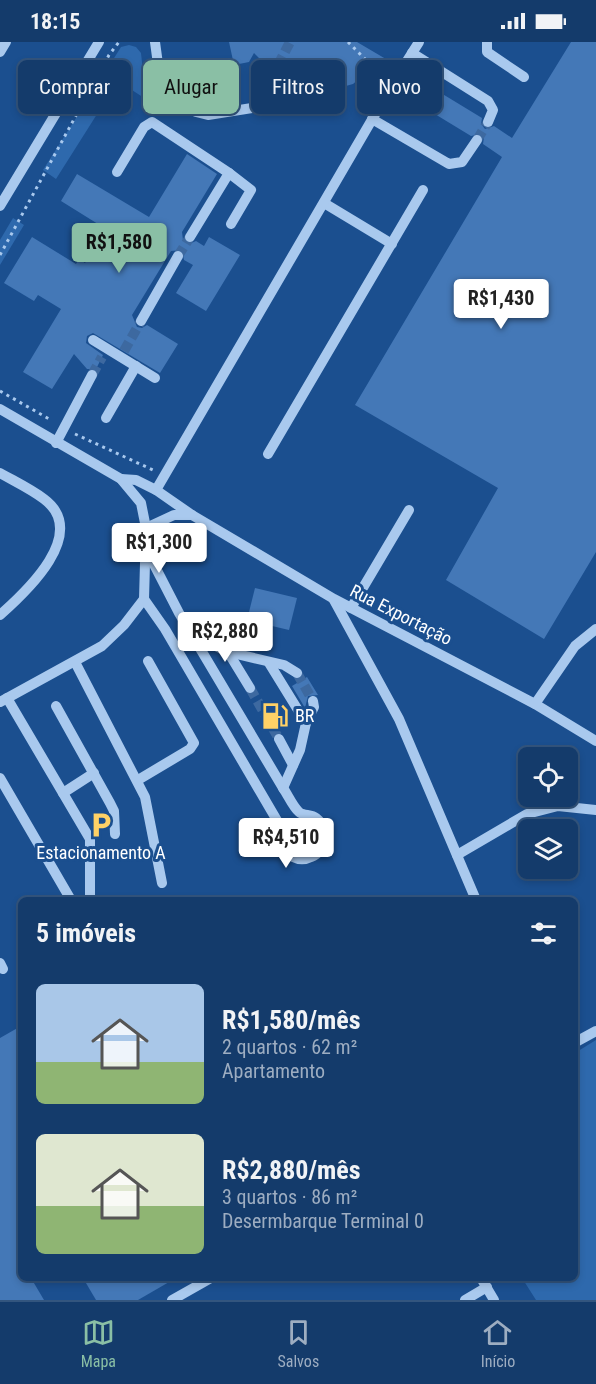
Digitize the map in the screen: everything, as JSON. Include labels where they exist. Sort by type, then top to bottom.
[{"type":"street","points":[[0,52],[6,42]]},
{"type":"street","points":[[0,206],[99,42]]},
{"type":"street","points":[[155,42],[160,79],[169,92],[196,112],[208,115],[251,108]]},
{"type":"street","points":[[408,60],[419,42]]},
{"type":"street","points":[[487,42],[487,52],[524,77]]},
{"type":"street","points":[[412,53],[488,101],[493,110],[488,122]]},
{"type":"street","points":[[156,490],[375,114]]},
{"type":"street","points":[[372,119],[449,164],[462,162],[477,140]]},
{"type":"street","points":[[117,172],[144,128],[152,123],[230,173],[251,190],[231,224]]},
{"type":"street","points":[[190,237],[230,173]]},
{"type":"street","points":[[268,454],[423,190]]},
{"type":"street","points":[[324,203],[392,244]]},
{"type":"street","points":[[141,321],[178,256]]},
{"type":"street","points":[[93,340],[105,353],[122,354],[155,378]]},
{"type":"street","points":[[106,418],[136,366]]},
{"type":"street","points":[[56,443],[92,375]]},
{"type":"street","points":[[0,409],[121,479],[141,503],[146,528],[144,598],[124,625],[102,646],[4,700],[90,839],[90,897]]},
{"type":"street","points":[[0,473],[45,499],[58,517],[60,529],[57,544],[48,564],[0,615]]},
{"type":"street","name":"Rua Exportação","points":[[121,479],[136,480],[156,490],[192,515],[334,599],[535,704],[596,741]]},
{"type":"street","points":[[351,608],[409,510]]},
{"type":"street","points":[[146,528],[174,515],[192,515]]},
{"type":"street","points":[[144,598],[165,629],[282,829],[280,835],[282,845],[287,853],[296,858],[307,859],[316,855],[323,848],[326,838],[324,828],[318,819],[300,814],[283,788],[191,634],[146,549]]},
{"type":"street","points":[[334,599],[399,719],[476,897]]},
{"type":"street","points":[[535,704],[575,646],[596,629]]},
{"type":"street","points":[[191,634],[228,652],[284,665],[297,673]]},
{"type":"street","points":[[228,652],[250,688]]},
{"type":"street","points":[[138,780],[190,749],[194,743],[148,661]]},
{"type":"street","points":[[75,662],[138,780],[150,811],[162,884]]},
{"type":"street","points":[[269,663],[306,723]]},
{"type":"street","points":[[283,788],[306,723],[315,707],[314,701]]},
{"type":"street","points":[[56,706],[114,811],[115,834]]},
{"type":"street","points":[[279,739],[293,765]]},
{"type":"street","points":[[63,793],[94,773]]},
{"type":"street","points":[[0,778],[69,897]]},
{"type":"street","points":[[458,855],[527,814],[558,806],[596,810]]},
{"type":"street","points":[[578,1041],[596,1031]]},
{"type":"street","points":[[172,1300],[205,1281]]},
{"type":"street","points":[[465,1300],[484,1283],[494,1300]]},
{"type":"path","points":[[0,255],[109,55],[119,42]]},
{"type":"path","points":[[348,42],[366,60]]},
{"type":"path","points":[[0,391],[63,428],[165,477]]},
{"type":"shaded area","points":[[129,45],[136,47],[141,53],[143,97],[131,89],[131,60],[113,60],[121,47]]},
{"type":"shaded area","points":[[79,114],[97,114],[56,179],[43,170]]},
{"type":"shaded area","points":[[13,218],[24,225],[0,265],[0,240]]},
{"type":"shaded area","points":[[596,1040],[596,1300],[536,1300],[524,1281],[578,1281],[578,1051]]},
{"type":"building","points":[[229,42],[357,42],[388,60],[357,60],[357,81],[345,86],[345,60],[261,60],[254,53],[249,62],[239,64],[239,60],[233,60]]},
{"type":"building","points":[[571,42],[596,42],[596,552],[544,639],[446,580],[498,488],[355,405],[502,157],[483,144],[484,137],[481,134],[471,136],[435,114],[442,114],[442,94],[482,118],[481,124],[485,129],[494,126],[512,138]]},
{"type":"building","points":[[187,154],[217,174],[182,232],[183,240],[189,244],[196,241],[204,246],[209,237],[240,255],[206,311],[176,293],[193,265],[184,260],[182,250],[171,251],[132,315],[137,327],[142,328],[147,325],[178,344],[160,373],[93,333],[87,336],[86,343],[103,355],[96,369],[87,369],[74,354],[52,389],[23,372],[61,309],[38,295],[34,301],[4,283],[32,237],[76,264],[79,259],[85,263],[106,229],[61,201],[77,174],[149,217]]},
{"type":"building","points":[[255,588],[297,598],[289,630],[247,620]]},
{"type":"building","points":[[307,677],[318,695],[308,696],[305,708],[292,686]]},
{"type":"building","points":[[18,1028],[18,1281],[33,1281],[44,1300],[0,1300],[0,1038]]},
{"type":"building","points":[[85,1281],[171,1281],[138,1300],[96,1300]]},
{"type":"tunnel","points":[[281,60],[290,42]]},
{"type":"tunnel","points":[[477,140],[488,122]]},
{"type":"tunnel","points":[[178,256],[190,237]]},
{"type":"tunnel","points":[[124,351],[141,321]]},
{"type":"tunnel","points":[[92,375],[102,357]]},
{"type":"tunnel","points":[[297,673],[313,701]]},
{"type":"tunnel","points":[[250,688],[279,739]]},
{"type":"place","name":"BR","points":[[275,716]]},
{"type":"place","name":"Estacionamento A","points":[[101,825]]}]
